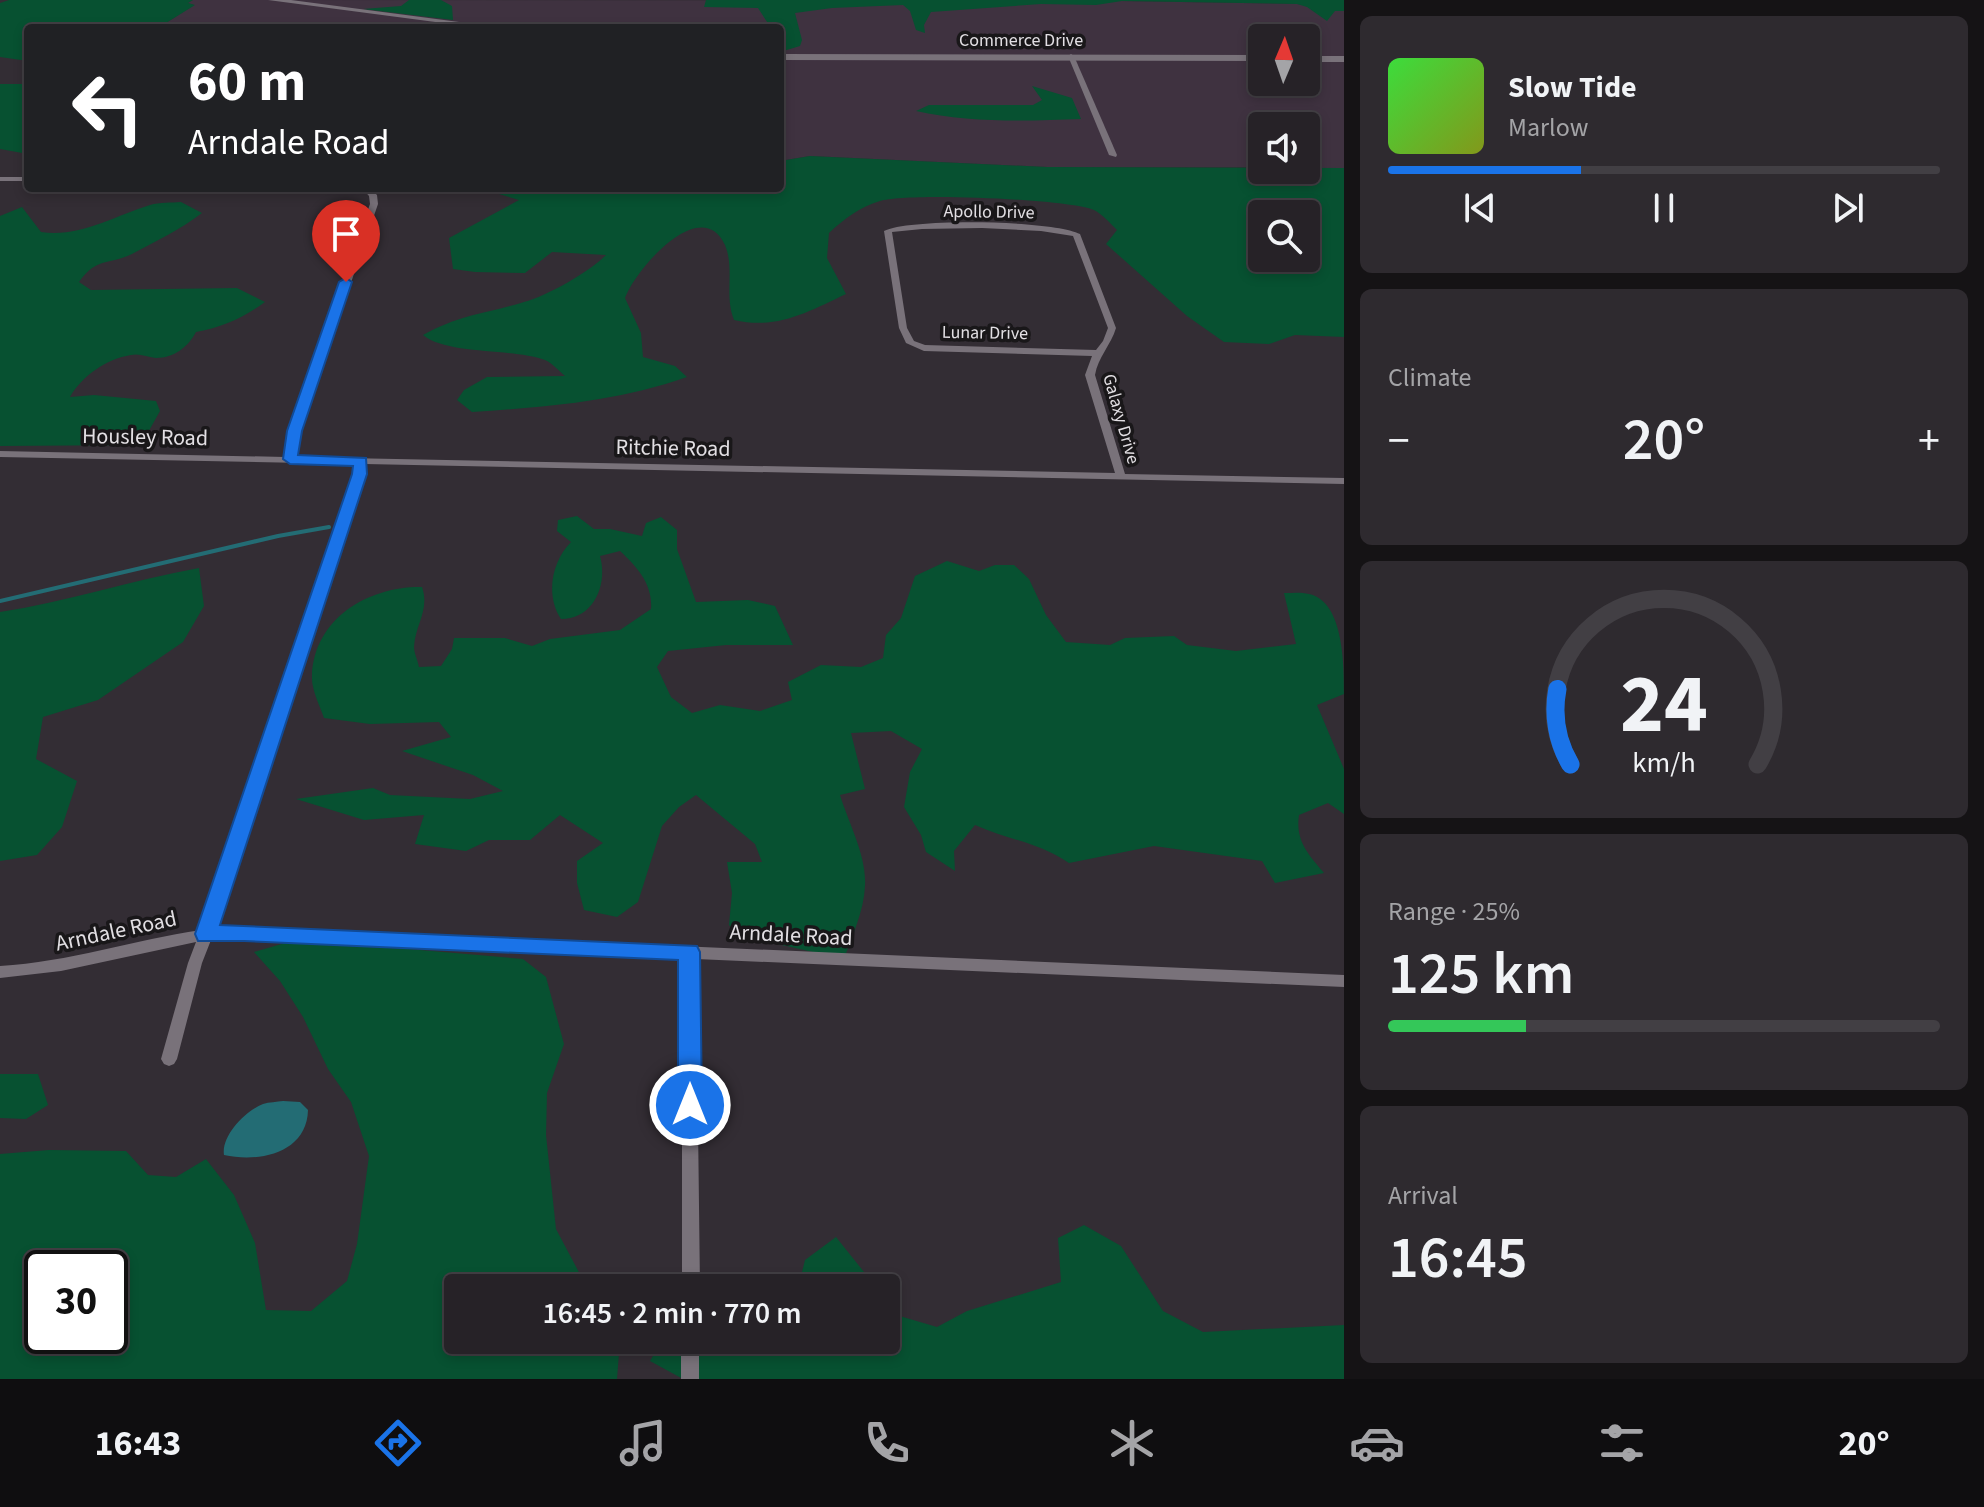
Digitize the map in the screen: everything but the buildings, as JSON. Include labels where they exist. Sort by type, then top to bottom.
[{"type":"street","points":[[272,0],[468,24]]},
{"type":"street","points":[[1071,56],[1113,155]]},
{"type":"street","name":"Commerce Drive","points":[[784,57],[1248,58]]},
{"type":"street","points":[[1320,59],[1344,59]]},
{"type":"street","points":[[0,179],[24,179]]},
{"type":"street","points":[[290,459],[295,431],[374,204],[370,192]]},
{"type":"street","name":"Apollo Drive","points":[[895,228],[1049,229],[1067,230],[1079,238]]},
{"type":"street","name":"Lunar Drive","points":[[895,228],[887,235],[905,339],[924,348],[1096,353]]},
{"type":"street","name":"Galaxy Drive","points":[[1079,238],[1112,328],[1106,343],[1096,353],[1090,375],[1121,476]]},
{"type":"street","name":"Housley Road","points":[[0,454],[290,459]]},
{"type":"street","name":"Ritchie Road","points":[[290,459],[1344,481]]},
{"type":"street","points":[[169,1059],[178,1019],[309,630],[361,462]]},
{"type":"street","name":"Arndale Road","points":[[0,972],[63,966],[206,934],[244,933],[1344,981]]},
{"type":"street","points":[[689,952],[691,1274]]},
{"type":"street","points":[[690,1354],[690,1379]]},
{"type":"shaded area","points":[[193,0],[1297,4],[1344,11],[1344,168],[1320,168],[1320,112],[1248,112],[1248,167],[1047,167],[810,156],[784,160],[784,24],[164,24],[194,5],[187,3]]},
{"type":"green space","points":[[9,0],[193,0],[188,3],[195,5],[164,24],[24,24],[24,60],[0,57],[0,3]]},
{"type":"green space","points":[[409,0],[441,0],[452,6],[453,20],[363,9],[401,6]]},
{"type":"green space","points":[[706,0],[1344,0],[1344,11],[1335,11],[1327,21],[1297,4],[1122,1],[1096,5],[1041,4],[931,12],[924,25],[925,33],[916,30],[910,11],[903,5],[832,8],[795,13],[802,40],[800,46],[784,51],[784,24],[768,24],[758,8],[704,7]]},
{"type":"green space","points":[[0,84],[24,84],[24,153],[0,149]]},
{"type":"green space","points":[[1032,86],[1072,98],[1081,119],[977,119],[916,111],[929,105],[1033,105],[1042,100]]},
{"type":"green space","points":[[810,156],[1047,167],[1248,168],[1248,184],[1320,184],[1320,168],[1344,168],[1344,337],[1295,335],[1269,344],[1224,342],[1187,316],[1106,244],[1117,230],[1094,210],[1022,200],[896,198],[866,207],[846,218],[829,233],[827,258],[846,294],[805,313],[778,321],[734,320],[728,254],[714,231],[701,227],[685,232],[670,242],[641,271],[625,298],[641,333],[643,357],[675,366],[687,377],[607,398],[472,412],[457,400],[464,390],[487,377],[565,376],[545,360],[448,346],[423,335],[461,318],[544,295],[579,276],[606,255],[552,252],[525,273],[475,272],[453,269],[449,238],[519,200],[492,192],[784,192],[784,160]]},
{"type":"green space","points":[[181,202],[202,213],[132,254],[92,268],[79,282],[91,290],[237,288],[265,302],[232,321],[196,332],[185,347],[174,354],[156,358],[137,354],[122,357],[104,365],[81,382],[70,397],[94,395],[156,401],[160,411],[141,445],[0,446],[0,216],[22,207],[41,232],[69,232],[154,204]]},
{"type":"green space","points":[[577,516],[594,529],[642,536],[646,523],[661,517],[677,530],[677,549],[696,602],[748,600],[775,606],[793,645],[726,645],[668,651],[657,667],[671,697],[692,713],[720,705],[760,711],[792,700],[788,682],[821,665],[861,667],[883,658],[886,635],[901,618],[915,576],[947,561],[979,571],[995,565],[1014,565],[1029,579],[1046,615],[1066,642],[1110,645],[1125,638],[1174,636],[1187,645],[1236,651],[1296,644],[1284,593],[1306,593],[1321,599],[1329,609],[1340,636],[1344,694],[1317,705],[1344,769],[1344,814],[1328,803],[1299,815],[1298,824],[1304,847],[1324,873],[1275,883],[1262,861],[1154,846],[1069,863],[1046,850],[975,825],[954,851],[955,871],[926,852],[921,835],[904,807],[910,772],[922,749],[891,731],[851,733],[865,789],[840,795],[860,852],[865,886],[860,914],[844,959],[738,935],[729,925],[732,893],[727,862],[762,862],[755,844],[696,795],[679,807],[662,826],[638,902],[617,917],[584,910],[577,883],[577,861],[603,843],[560,815],[530,840],[489,840],[466,851],[415,844],[424,815],[364,820],[296,799],[373,788],[390,795],[470,799],[503,791],[473,775],[402,751],[451,737],[439,722],[370,724],[324,718],[312,681],[315,655],[323,637],[348,609],[364,599],[402,588],[422,587],[424,595],[414,647],[419,667],[441,666],[452,649],[454,638],[505,638],[532,646],[550,639],[620,630],[651,609],[651,600],[647,584],[620,551],[600,556],[600,588],[590,606],[582,613],[561,619],[556,610],[552,589],[555,568],[571,542],[557,531],[558,520]]},
{"type":"green space","points":[[199,568],[204,606],[183,642],[98,700],[43,717],[36,759],[77,781],[62,827],[37,855],[0,861],[0,612]]},
{"type":"green space","points":[[285,943],[408,949],[523,959],[546,977],[564,1044],[547,1093],[546,1135],[556,1229],[580,1274],[444,1274],[444,1354],[619,1354],[617,1379],[0,1379],[0,1154],[49,1150],[126,1151],[148,1175],[176,1177],[206,1159],[234,1195],[255,1243],[266,1310],[311,1311],[347,1281],[357,1244],[369,1156],[351,1102],[328,1069],[303,1017],[280,981],[254,952]]},
{"type":"green space","points":[[0,1074],[38,1074],[48,1105],[26,1119],[0,1118]]},
{"type":"green space","points":[[1084,1225],[1121,1246],[1163,1311],[1203,1332],[1344,1325],[1344,1379],[683,1379],[650,1361],[654,1354],[900,1354],[900,1316],[937,1327],[967,1311],[1061,1282],[1058,1238]]},
{"type":"green space","points":[[836,1237],[865,1274],[802,1274],[805,1260]]},
{"type":"water","points":[[300,1102],[308,1110],[306,1125],[290,1145],[266,1156],[224,1155],[226,1140],[242,1118],[263,1104]]},
{"type":"waterway","points":[[0,601],[278,536],[329,527]]},
{"type":"route","points":[[346,282],[295,431],[290,459],[361,462],[360,474],[206,934],[244,933],[689,952],[690,1105]]}]
